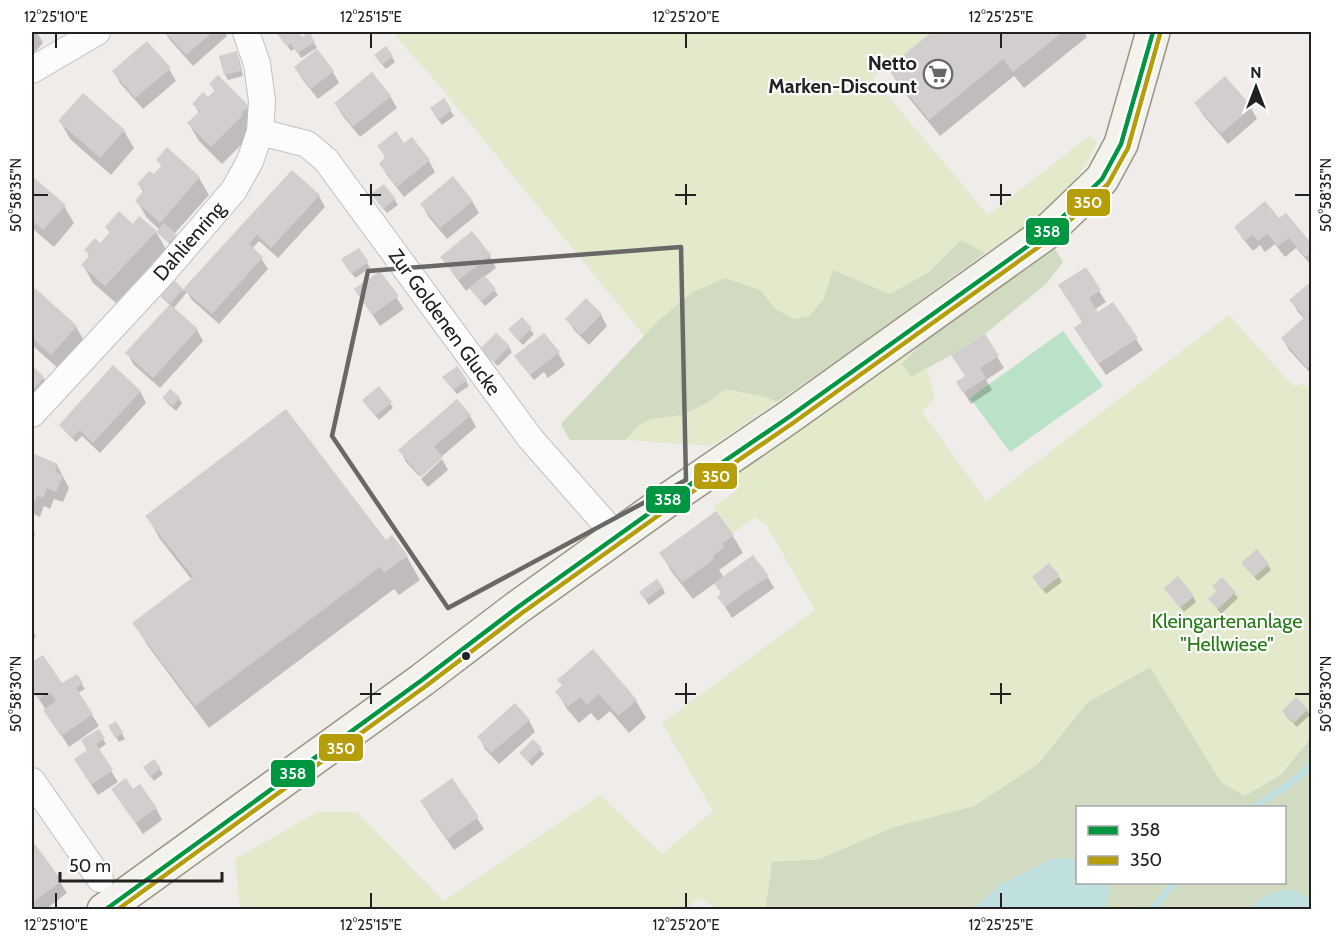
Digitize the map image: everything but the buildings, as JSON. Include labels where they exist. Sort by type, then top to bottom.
[{"type":"main road","points":[[102,894],[413,687],[518,607],[1046,233],[1102,179],[1121,144],[1153,32]]},
{"type":"street","points":[[32,70],[97,32]]},
{"type":"street","name":"Dahlienring","points":[[32,414],[162,274],[234,190],[250,161],[260,132],[262,101],[257,64],[246,32]]},
{"type":"street","name":"Zur Goldenen Glucke","points":[[260,132],[307,144],[326,160],[530,438],[617,537]]},
{"type":"street","points":[[32,781],[102,894]]},
{"type":"highlighted area","points":[[681,247],[686,480],[448,608],[332,436],[368,271]]},
{"type":"green space","points":[[392,32],[932,32],[887,68],[872,77],[988,215],[1089,136],[1097,142],[1086,164],[1064,194],[1027,226],[985,253],[961,240],[929,272],[890,294],[833,270],[823,300],[809,316],[793,319],[776,309],[760,290],[658,321],[644,336],[432,77]]},
{"type":"green space","points":[[961,240],[985,253],[777,402],[765,397],[725,389],[707,403],[683,415],[651,419],[638,426],[626,440],[570,440],[561,424],[658,321],[693,292],[725,278],[760,290],[776,309],[793,319],[809,316],[823,300],[833,270],[890,294],[929,272]]},
{"type":"green space","points":[[1055,249],[1063,262],[1046,284],[985,334],[911,377],[902,364],[926,339]]},
{"type":"green space","name":"Kleingartenanlage \"Hellwiese\"","points":[[1229,315],[1293,386],[1304,384],[1311,393],[1311,738],[1279,775],[1245,796],[1221,782],[1150,667],[1087,703],[1038,764],[974,806],[894,827],[820,859],[772,862],[765,909],[719,909],[698,898],[685,910],[240,909],[235,859],[318,812],[357,812],[444,901],[600,795],[662,854],[713,811],[662,723],[815,610],[767,526],[755,517],[733,533],[713,507],[734,492],[726,481],[926,339],[911,377],[927,368],[935,398],[922,412],[986,501]]},
{"type":"green space","points":[[1063,331],[1103,386],[1010,452],[970,398]]},
{"type":"green space","points":[[725,389],[765,397],[777,402],[710,446],[626,440],[638,426],[651,419],[683,415],[707,403]]},
{"type":"green space","points":[[1150,667],[1221,782],[1245,796],[1280,775],[1311,738],[1311,908],[1307,896],[1269,894],[1247,909],[1105,909],[1110,889],[1106,884],[1286,884],[1286,806],[1076,806],[1076,859],[1053,858],[1001,884],[973,909],[765,910],[772,862],[820,859],[894,827],[974,806],[1038,764],[1087,703]]},
{"type":"water","points":[[1053,858],[1076,859],[1076,884],[1106,884],[1111,889],[1105,909],[973,909],[1001,884]]},
{"type":"water","points":[[1289,889],[1307,896],[1311,909],[1247,909],[1269,894]]},
{"type":"waterway","points":[[1256,806],[1301,776],[1312,764]]},
{"type":"waterway","points":[[1152,910],[1173,884]]},
{"type":"transit line","name":"358","points":[[105,910],[422,680],[518,607],[1046,233],[1102,179],[1121,144],[1153,32]]},
{"type":"transit line","name":"350","points":[[117,910],[426,686],[522,613],[1051,238],[1108,184],[1128,148],[1160,34]]},
{"type":"place","name":"Netto Marken-Discount","points":[[938,74]]}]
